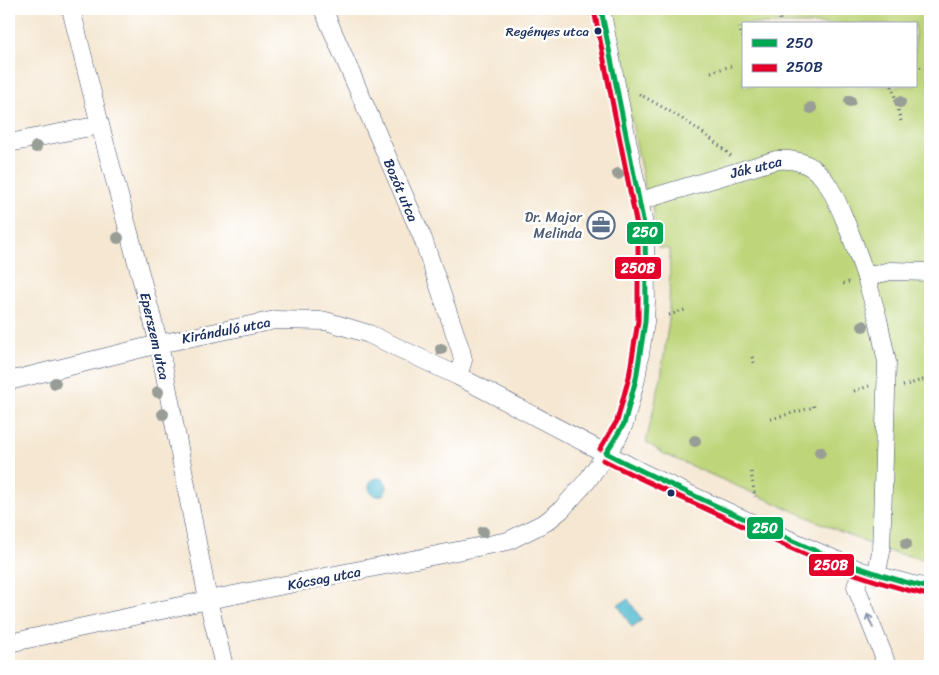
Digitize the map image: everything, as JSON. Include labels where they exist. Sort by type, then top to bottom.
[{"type":"street","name":"Eperszem utca","points":[[70,9],[159,344],[208,600],[224,666]]},
{"type":"street","name":"Bozót utca","points":[[323,9],[432,264],[461,351],[463,360],[458,376]]},
{"type":"street","points":[[601,9],[640,201],[645,230],[646,253],[645,322],[636,379],[624,424],[606,453]]},
{"type":"street","points":[[9,144],[100,125]]},
{"type":"street","name":"Ják utca","points":[[640,201],[737,171],[776,160],[788,159],[801,162],[821,174],[835,196],[866,277],[878,318],[887,362],[880,557],[856,587],[883,654],[884,660],[881,666]]},
{"type":"street","points":[[866,277],[890,271],[930,272]]},
{"type":"street","name":"Kiránduló utca","points":[[9,381],[159,344],[275,320],[326,321],[369,334],[458,376],[645,474],[769,531],[869,573],[930,588]]},
{"type":"street","name":"Kócsag utca","points":[[9,643],[208,600],[508,541],[546,522],[560,510],[587,481],[606,453]]},
{"type":"path","points":[[777,9],[781,22]]},
{"type":"path","points":[[739,27],[742,35]]},
{"type":"path","points":[[711,72],[731,66]]},
{"type":"path","points":[[916,66],[930,70]]},
{"type":"path","points":[[893,88],[901,121]]},
{"type":"path","points":[[639,94],[683,118],[718,144],[732,157],[737,171]]},
{"type":"path","points":[[668,315],[685,310]]},
{"type":"path","points":[[752,357],[755,365]]},
{"type":"path","points":[[903,386],[928,378]]},
{"type":"path","points":[[771,419],[814,406],[813,404]]},
{"type":"path","points":[[751,472],[755,497]]},
{"type":"green space","points":[[609,9],[930,9],[930,561],[887,551],[864,542],[664,454],[646,442],[661,377],[669,319],[670,249],[658,248],[653,209],[645,188]]},
{"type":"water","points":[[378,478],[384,481],[387,487],[384,493],[378,496],[372,493],[369,487],[372,481]]},
{"type":"water","points":[[628,599],[642,620],[632,627],[618,605]]},
{"type":"transit line","name":"250","points":[[601,9],[645,230],[646,301],[645,322],[636,379],[624,424],[606,453]]},
{"type":"transit line","name":"250B","points":[[594,10],[638,231],[638,321],[629,377],[617,421],[600,449]]},
{"type":"transit line","name":"250","points":[[606,453],[806,547],[854,566],[930,588]]},
{"type":"transit line","name":"250B","points":[[603,460],[827,564],[902,589],[928,595]]},
{"type":"place","name":"Regényes utca","points":[[598,31]]},
{"type":"place","name":"Dr. Major Melinda","points":[[601,225]]}]
